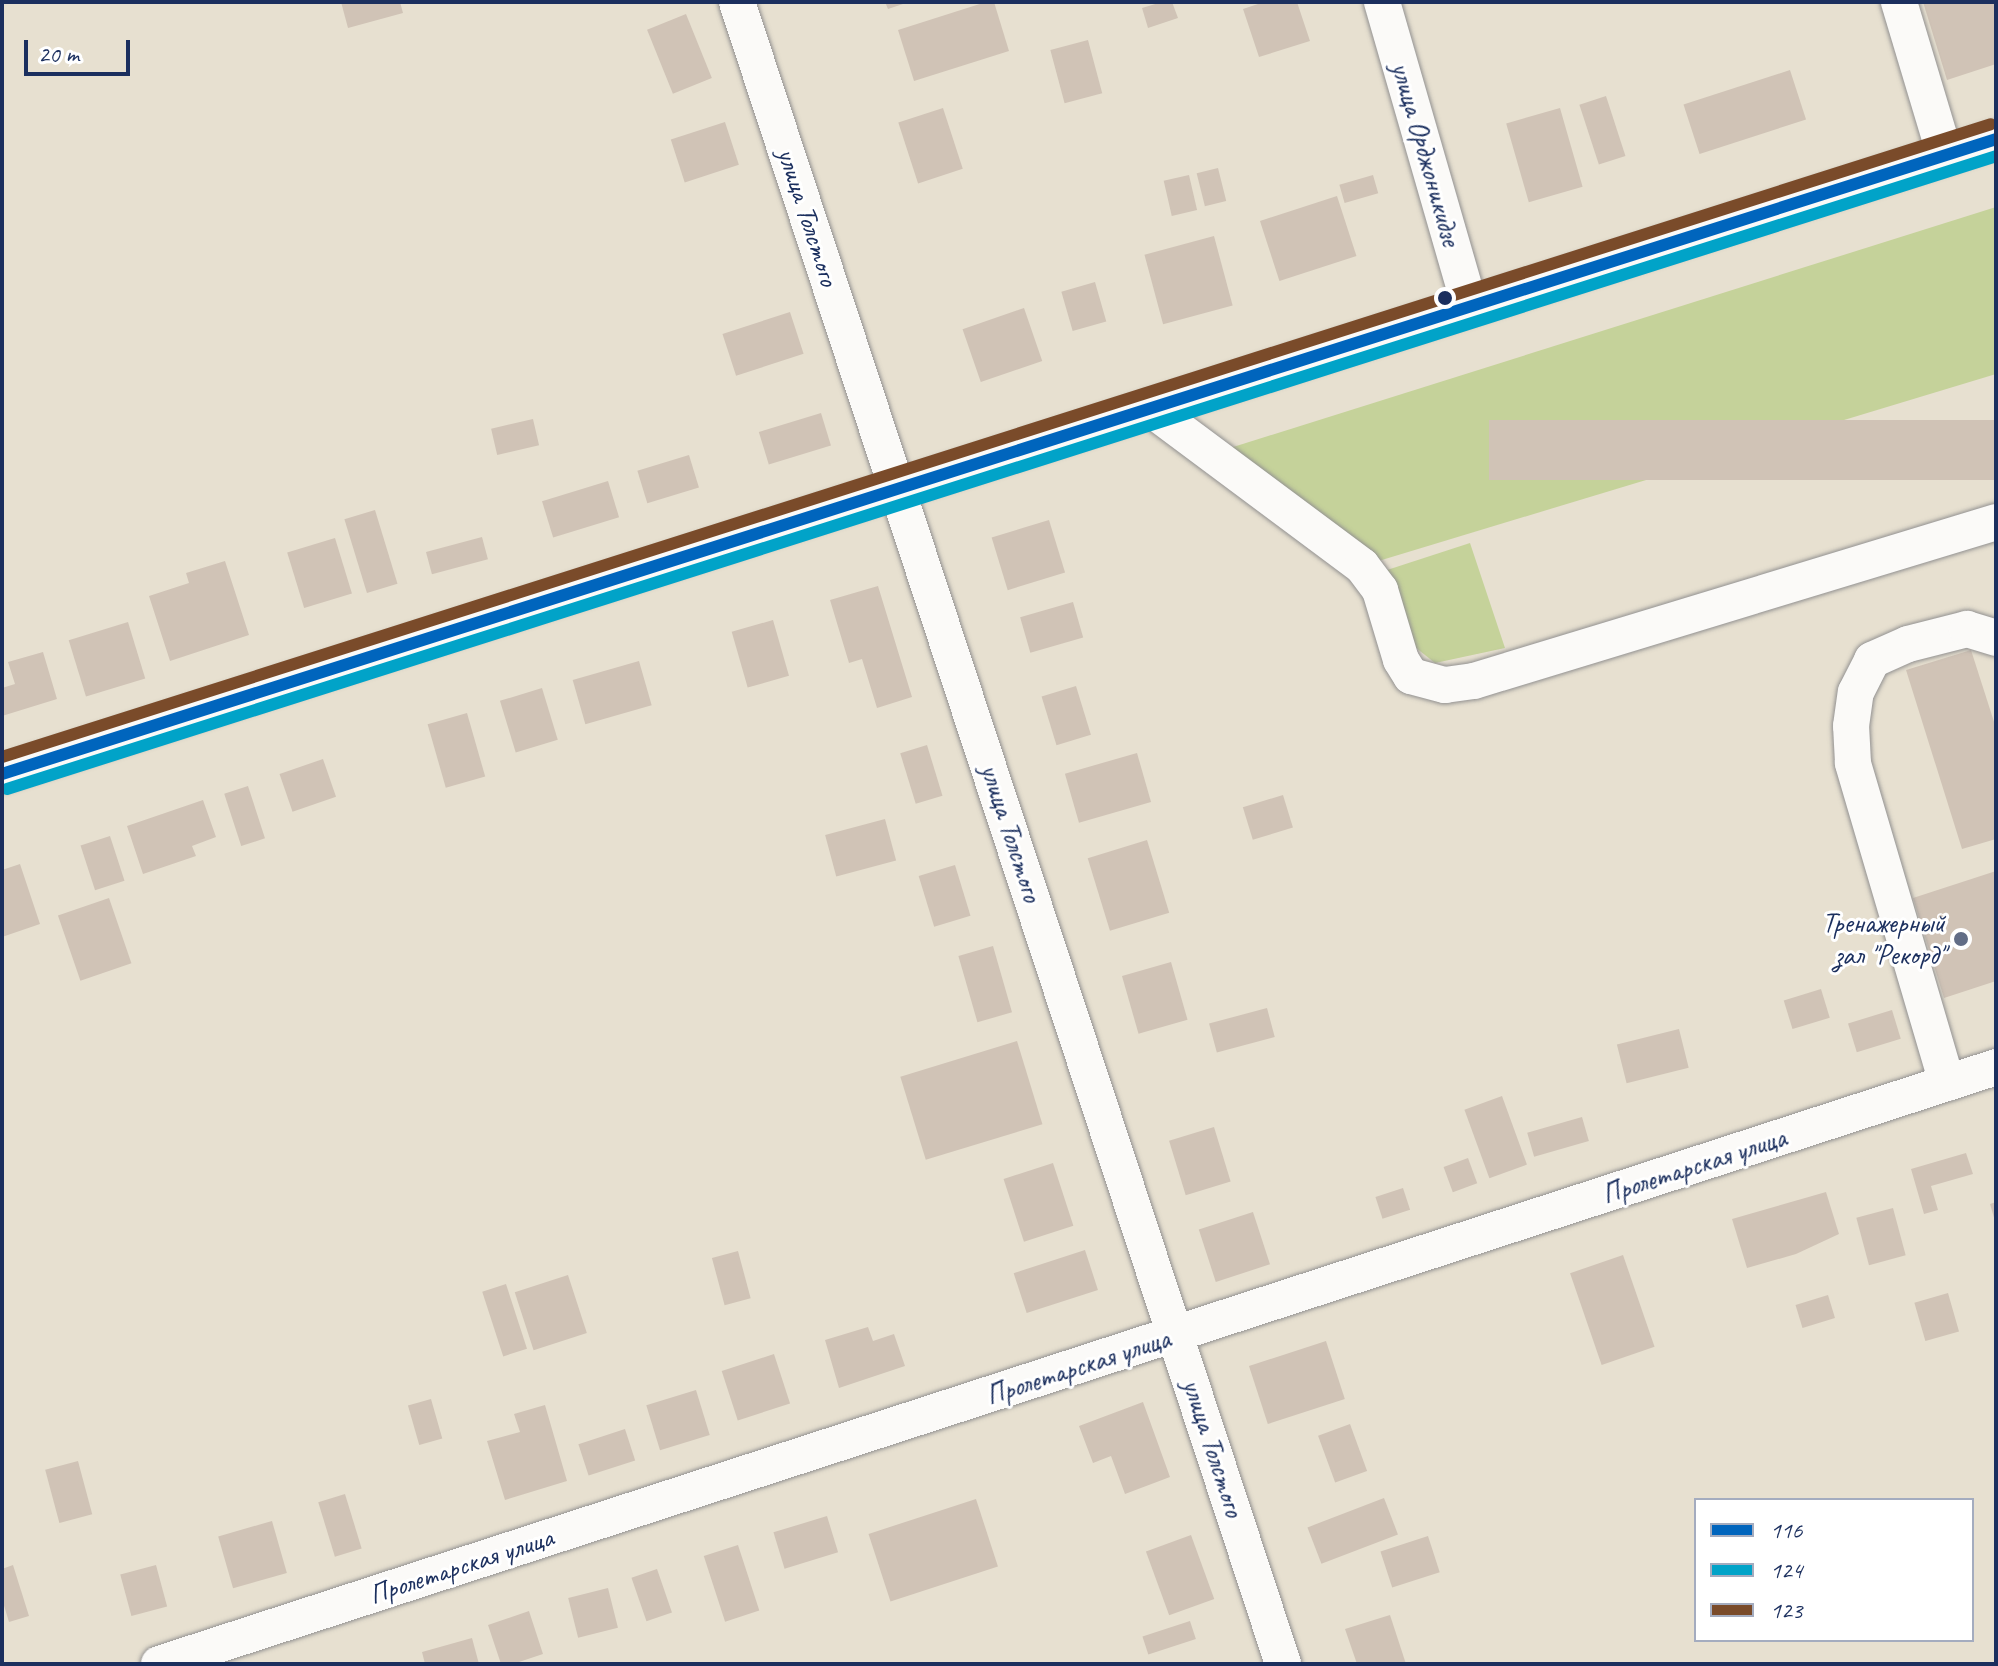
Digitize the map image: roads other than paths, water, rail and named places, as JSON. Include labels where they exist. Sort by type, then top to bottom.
[{"type":"street","name":"улица Толстого","points":[[737,2],[1283,1664]]},
{"type":"street","name":"улица Орджоникидзе","points":[[1382,2],[1470,306]]},
{"type":"street","points":[[1899,2],[1945,155]]},
{"type":"street","points":[[2,774],[1996,139]]},
{"type":"street","points":[[1150,408],[1362,566],[1380,590],[1401,660],[1411,676],[1445,685],[1474,681],[1996,522]]},
{"type":"street","points":[[1947,1083],[1853,763],[1851,726],[1856,692],[1872,660],[1940,634],[1967,629],[1996,638]]},
{"type":"street","name":"Пролетарская улица","points":[[159,1664],[1996,1067]]},
{"type":"place","name":"Тренажерный зал \"Рекорд\"","points":[[1961,939]]}]
